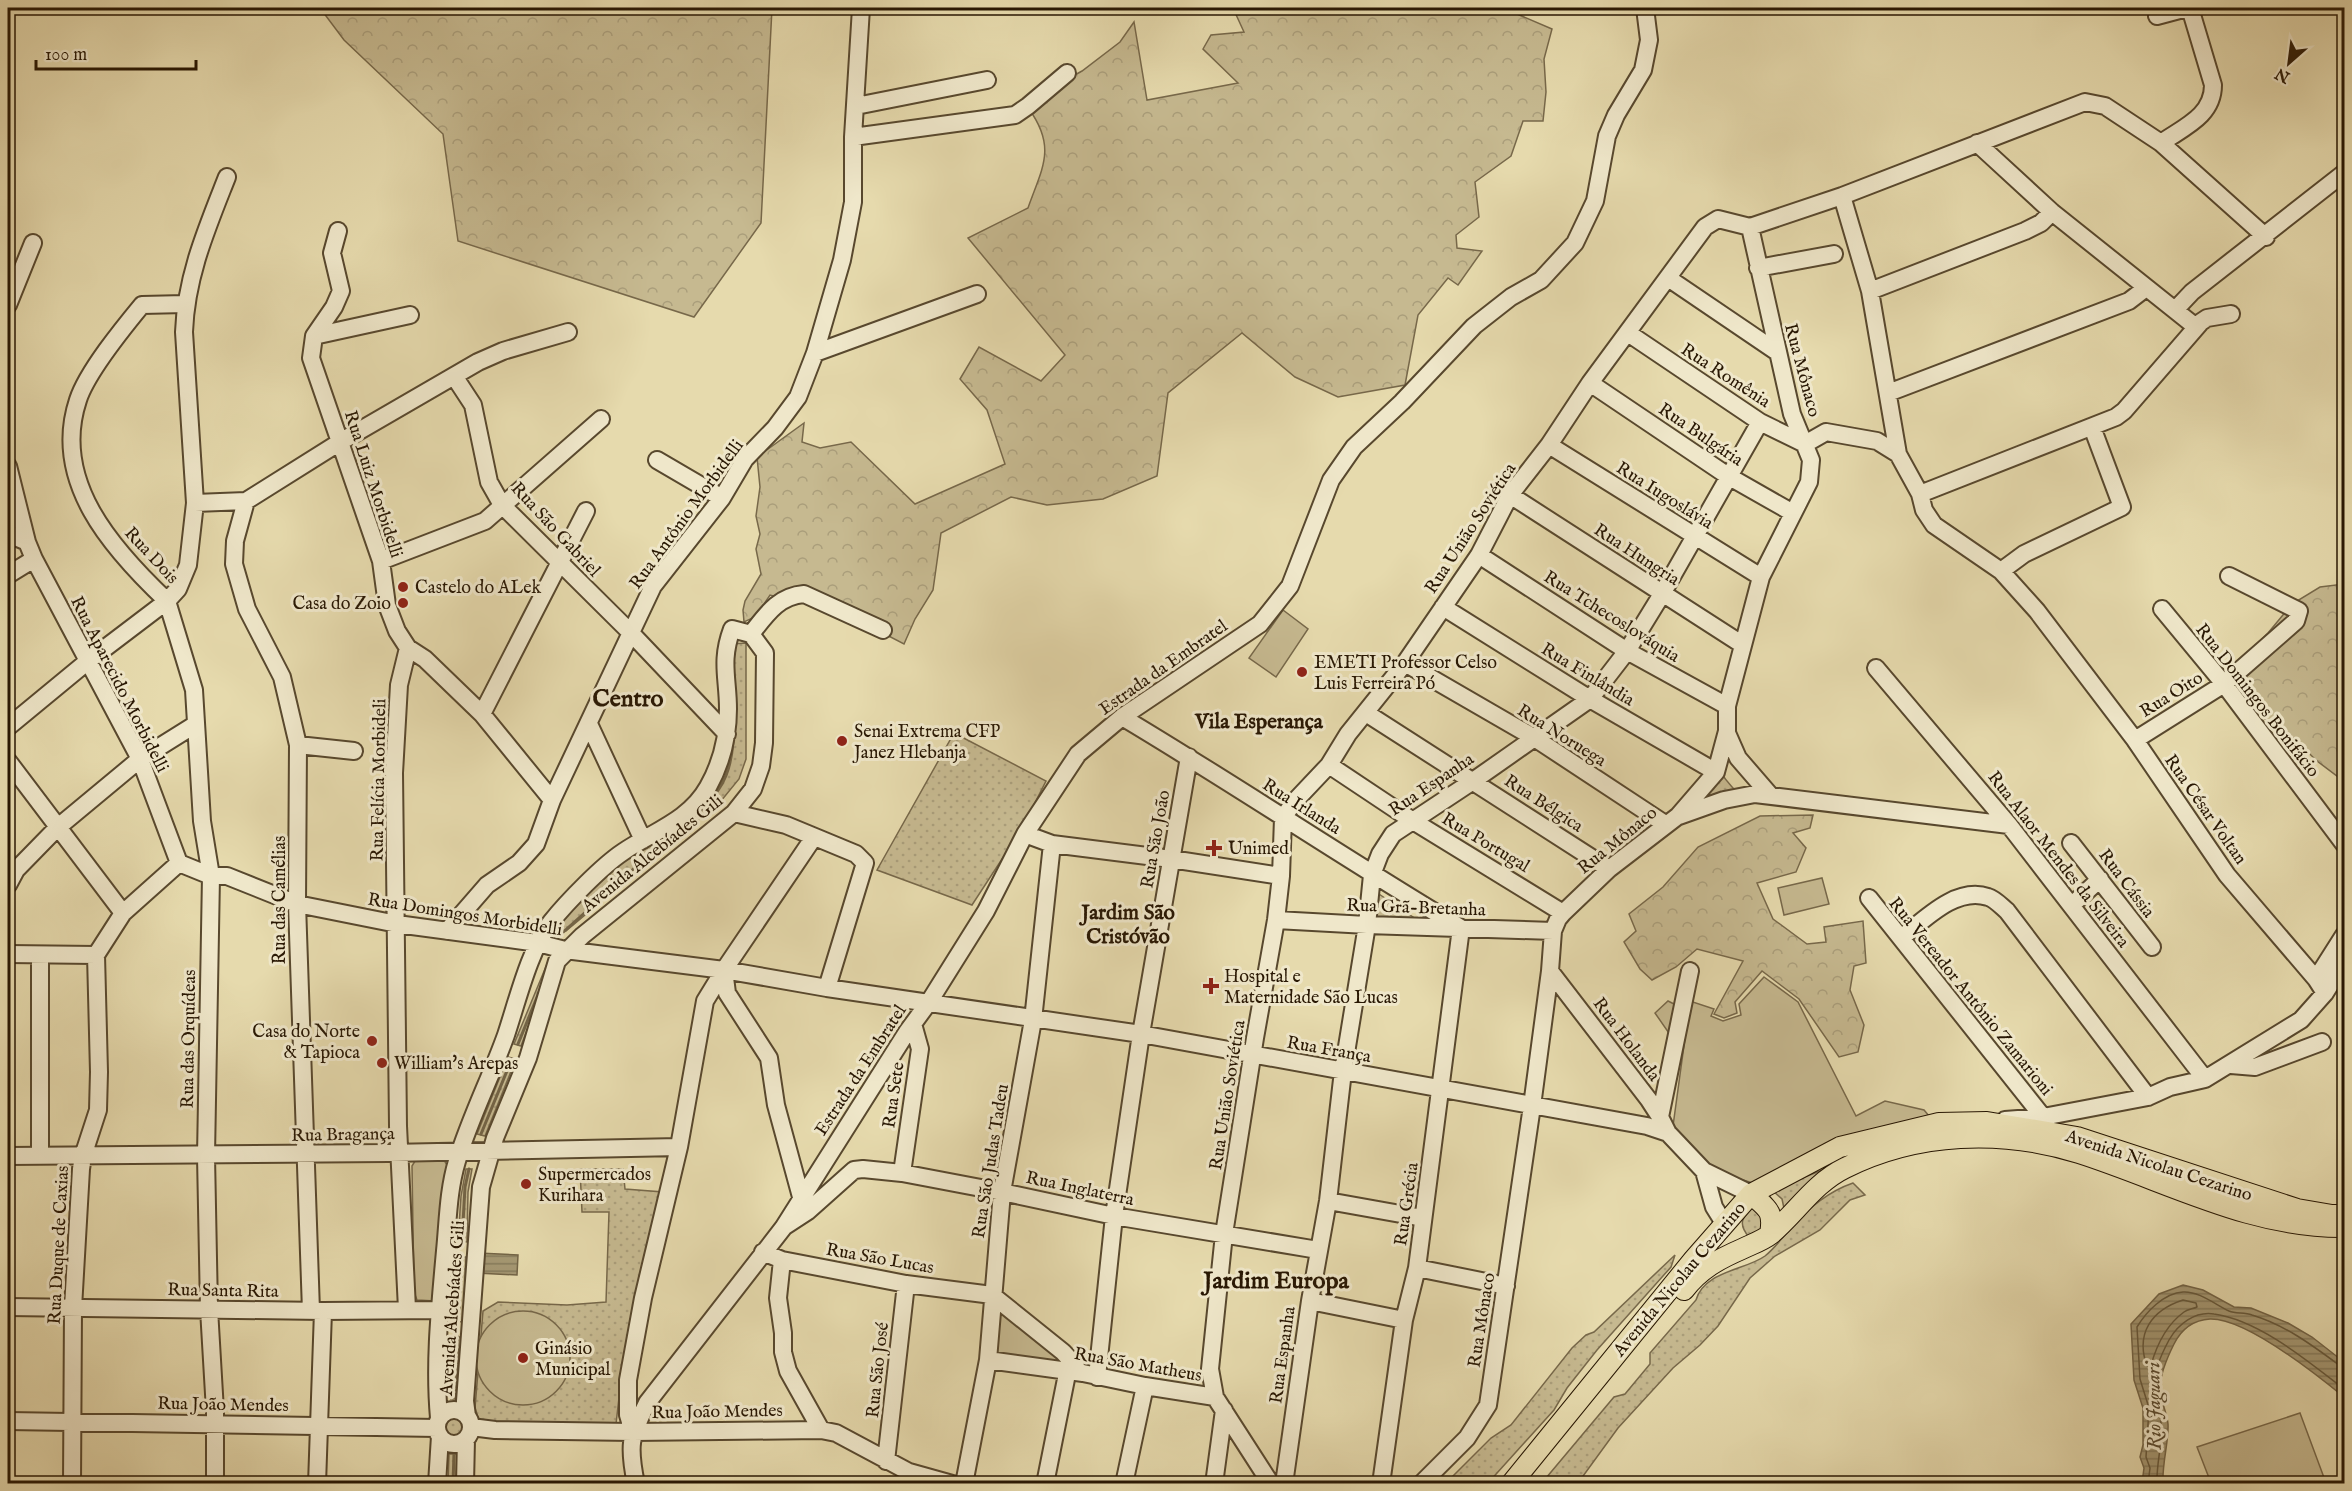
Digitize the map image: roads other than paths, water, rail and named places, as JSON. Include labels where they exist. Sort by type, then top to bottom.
[{"type":"main road","name":"Avenida Nicolau Cezarino","points":[[1511,1484],[1724,1223],[1751,1194],[1840,1147],[1940,1123],[1987,1122],[2077,1137],[2297,1209],[2344,1215]]},
{"type":"main road","name":"Avenida Nicolau Cezarino","points":[[1528,1484],[1702,1270],[1718,1259],[1770,1234],[1808,1197],[1844,1168],[1888,1149],[1946,1139],[1988,1137],[2017,1139],[2078,1153],[2213,1203],[2255,1215],[2314,1227],[2344,1227]]},
{"type":"main road","points":[[1751,1194],[1770,1211],[1773,1220],[1770,1234]]},
{"type":"main road","points":[[1724,1223],[1746,1247]]},
{"type":"street","name":"Rua Antônio Morbidelli","points":[[447,931],[488,885],[530,853],[536,844],[552,800],[653,586],[722,498],[745,459],[776,428],[798,397],[815,354],[842,260],[853,202],[853,137],[861,8]]},
{"type":"street","name":"Estrada da Embratel","points":[[633,1432],[656,1389],[783,1228],[929,1002],[986,910],[1025,834],[1078,754],[1122,717],[1260,624],[1290,586],[1331,480],[1354,447],[1402,402],[1474,326],[1512,297],[1541,280],[1575,243],[1595,201],[1607,136],[1616,115],[1643,70],[1649,40],[1645,8]]},
{"type":"street","points":[[2157,16],[2189,8],[2213,85],[2213,98],[2207,110],[2162,143]]},
{"type":"street","points":[[853,137],[1015,115],[1068,73]]},
{"type":"street","points":[[856,106],[987,80]]},
{"type":"street","points":[[1750,227],[1842,196],[2085,102],[2104,106],[2162,143],[2266,237]]},
{"type":"street","points":[[1977,143],[2052,212],[2196,327]]},
{"type":"street","points":[[2175,310],[2192,292],[2266,237],[2344,173]]},
{"type":"street","name":"Rua Dois","points":[[185,304],[142,305],[123,328],[79,397],[72,423],[72,447],[81,491],[91,513],[112,544],[167,601],[178,589],[188,566],[195,503],[184,332],[185,304],[196,259],[227,177]]},
{"type":"street","points":[[1842,196],[1870,291],[1898,454]]},
{"type":"street","points":[[1870,291],[2025,231],[2041,223],[2052,212]]},
{"type":"street","name":"Rua União Soviética","points":[[1220,1403],[1210,1369],[1224,1234],[1276,920],[1281,876],[1283,818],[1329,765],[1348,734],[1405,663],[1479,555],[1510,495],[1549,445],[1590,382],[1705,227],[1718,219],[1750,227]]},
{"type":"street","name":"Rua Mônaco","points":[[1421,1484],[1467,1438],[1488,1405],[1532,1106],[1553,931],[1563,913],[1610,869],[1671,820],[1716,772],[1726,732],[1727,706],[1761,577],[1809,482],[1810,460],[1792,414],[1750,227]]},
{"type":"street","points":[[314,336],[334,307],[341,291],[332,253],[338,231]]},
{"type":"street","points":[[8,305],[33,243]]},
{"type":"street","points":[[1758,268],[1834,254]]},
{"type":"street","points":[[1668,278],[1777,352]]},
{"type":"street","points":[[1888,393],[2129,301],[2146,288]]},
{"type":"street","points":[[815,354],[976,294]]},
{"type":"street","points":[[314,336],[410,315]]},
{"type":"street","points":[[1920,494],[2109,421],[2124,411],[2196,327],[2207,318],[2230,315]]},
{"type":"street","points":[[195,503],[246,501],[340,442],[454,376],[503,351],[568,332]]},
{"type":"street","name":"Rua Romênia","points":[[1628,333],[1760,422],[1805,444]]},
{"type":"street","name":"Rua Luiz Morbidelli","points":[[314,336],[312,358],[381,561],[387,605],[397,631],[408,648],[425,659],[482,714],[552,800]]},
{"type":"street","name":"Rua São Gabriel","points":[[454,376],[473,405],[489,482],[502,506],[630,632],[727,734]]},
{"type":"street","name":"Rua Bulgária","points":[[1590,382],[1728,476],[1793,513]]},
{"type":"street","points":[[381,561],[485,521],[601,419]]},
{"type":"street","name":"Rua Espanha","points":[[1284,1484],[1310,1301],[1328,1201],[1343,1071],[1367,926],[1372,875],[1380,854],[1393,834],[1590,699],[1627,651],[1662,594],[1760,422]]},
{"type":"street","points":[[2001,571],[2024,554],[2122,507],[2092,427]]},
{"type":"street","points":[[1805,444],[1826,432],[1877,441],[1898,454]]},
{"type":"street","name":"Rua Iugoslávia","points":[[1549,445],[1761,577]]},
{"type":"street","name":"Rua César Voltan","points":[[1898,454],[1920,494],[1924,510],[1934,525],[2001,571],[2037,611],[2135,740],[2227,875],[2321,986]]},
{"type":"street","points":[[657,460],[722,498]]},
{"type":"street","name":"Rua Aparecido Morbidelli","points":[[8,466],[27,542],[34,559],[140,759],[179,863]]},
{"type":"street","name":"Rua Hungria","points":[[1510,495],[1743,645]]},
{"type":"street","name":"Rua das Camélias","points":[[246,501],[235,541],[234,564],[247,609],[282,677],[298,745],[297,904],[304,1154],[317,1311],[319,1426],[317,1484]]},
{"type":"street","points":[[482,714],[586,511]]},
{"type":"street","points":[[8,534],[27,542]]},
{"type":"street","name":"Rua Tchecoslováquia","points":[[1479,555],[1627,651],[1727,706]]},
{"type":"street","points":[[8,575],[34,559]]},
{"type":"street","name":"Rua Oito","points":[[2135,740],[2224,684],[2296,621],[2299,611],[2229,576]]},
{"type":"street","points":[[751,634],[774,605],[794,594],[804,594],[883,630]]},
{"type":"street","points":[[8,727],[88,661],[167,601]]},
{"type":"street","name":"Rua das Orquídeas","points":[[167,601],[194,690],[202,821],[211,876],[206,1156],[215,1484]]},
{"type":"street","name":"Rua Finlândia","points":[[1443,607],[1590,699],[1716,772]]},
{"type":"street","name":"Rua Domingos Bonifácio","points":[[2162,609],[2224,684],[2344,844]]},
{"type":"street","name":"Avenida Alcebíades Gili","points":[[437,1484],[438,1310],[451,1185],[460,1151],[501,1049],[538,943],[551,922],[608,864],[643,840],[664,830],[693,807],[706,790],[721,762],[727,734],[728,708],[724,660],[726,646],[732,629],[751,634],[765,652],[764,743],[761,766],[753,789],[734,813],[565,950],[557,961],[528,1058],[491,1151],[478,1203],[465,1401],[468,1427],[465,1484]]},
{"type":"street","name":"Rua Felícia Morbideli","points":[[407,1309],[398,1126],[395,762],[399,685],[408,648]]},
{"type":"street","name":"Rua Noruega","points":[[1405,663],[1671,820]]},
{"type":"street","name":"Rua Alaor Mendes da Silveira","points":[[1876,668],[2009,825],[2205,1079]]},
{"type":"street","name":"Rua Bélgica","points":[[1365,713],[1610,869]]},
{"type":"street","name":"Rua Irlanda","points":[[1122,717],[1189,757],[1372,875],[1461,928]]},
{"type":"street","points":[[8,885],[23,862],[57,828],[140,759],[196,724]]},
{"type":"street","points":[[589,724],[643,840]]},
{"type":"street","points":[[1726,732],[1738,758],[1770,795]]},
{"type":"street","points":[[298,745],[354,751]]},
{"type":"street","name":"Rua São João","points":[[1079,1370],[1114,1216],[1141,1034],[1189,757]]},
{"type":"street","points":[[8,761],[123,913]]},
{"type":"street","name":"Rua Portugal","points":[[1329,765],[1413,821],[1563,913]]},
{"type":"street","points":[[1671,820],[1724,800],[1755,794],[2009,825]]},
{"type":"street","points":[[734,813],[786,825],[856,854],[866,862],[827,988]]},
{"type":"street","points":[[1025,834],[1052,844],[1281,876]]},
{"type":"street","points":[[636,1484],[630,1452],[633,1432],[628,1415],[628,1380],[643,1298],[679,1147],[705,1001],[814,837]]},
{"type":"street","name":"Rua Cássia","points":[[2071,843],[2152,947]]},
{"type":"street","name":"Rua São Judas Tadeu","points":[[964,1484],[988,1360],[1002,1191],[1033,1020],[1052,844]]},
{"type":"street","points":[[8,954],[96,955],[123,913],[179,863]]},
{"type":"street","name":"Rua Domingos Morbidelli","points":[[179,863],[211,876],[227,876],[297,904],[397,924],[538,943],[565,950],[724,970],[827,988],[929,1002]]},
{"type":"street","points":[[2072,905],[2100,879]]},
{"type":"street","points":[[1901,938],[1954,899],[1976,895],[1990,897],[2007,911],[2148,1097]]},
{"type":"street","name":"Rua Vereador Antônio Zamarioni","points":[[1869,898],[2043,1117]]},
{"type":"street","name":"Rua Grã-Bretanha","points":[[1276,920],[1367,926],[1553,931]]},
{"type":"street","name":"Rua Grécia","points":[[1381,1484],[1404,1320],[1417,1268],[1461,928]]},
{"type":"street","points":[[1987,1122],[2043,1117],[2148,1097],[2170,1086],[2205,1079],[2301,1020],[2321,986],[2344,935]]},
{"type":"street","points":[[40,955],[40,1155]]},
{"type":"street","name":"Rua Duque de Caxias","points":[[72,1484],[73,1308],[83,1156],[98,1110],[96,955]]},
{"type":"street","points":[[2321,986],[2344,962]]},
{"type":"street","points":[[724,970],[727,993],[769,1058],[777,1105],[801,1197]]},
{"type":"street","name":"Rua Holanda","points":[[1550,971],[1660,1117],[1668,1133]]},
{"type":"street","points":[[1660,1117],[1690,971]]},
{"type":"street","name":"Rua França","points":[[929,1002],[1033,1020],[1141,1034],[1647,1126],[1668,1133]]},
{"type":"street","name":"Rua Sete","points":[[902,1173],[920,1049],[913,1024]]},
{"type":"street","points":[[2231,1065],[2255,1067],[2322,1042]]},
{"type":"street","points":[[1668,1133],[1704,1171],[1751,1194]]},
{"type":"street","name":"Rua Bragança","points":[[8,1156],[206,1156],[679,1147]]},
{"type":"street","name":"Rua Inglaterra","points":[[783,1228],[808,1211],[854,1170],[863,1169],[902,1173],[1002,1191],[1114,1216],[1318,1250]]},
{"type":"street","points":[[1704,1171],[1714,1207],[1724,1223]]},
{"type":"street","points":[[1328,1201],[1424,1218]]},
{"type":"street","name":"Rua São Lucas","points":[[763,1252],[782,1260],[906,1284],[992,1295]]},
{"type":"street","points":[[782,1260],[778,1298],[783,1352],[788,1371],[821,1430]]},
{"type":"street","points":[[1417,1268],[1506,1286]]},
{"type":"street","name":"Rua São José","points":[[886,1461],[906,1284]]},
{"type":"street","points":[[992,1295],[1079,1370],[1045,1484]]},
{"type":"street","points":[[1310,1301],[1404,1320]]},
{"type":"street","name":"Rua Santa Rita","points":[[8,1307],[317,1311],[438,1310]]},
{"type":"street","name":"Rua São Matheus","points":[[988,1360],[1079,1370],[1220,1403]]},
{"type":"street","points":[[628,1380],[641,1392],[656,1389]]},
{"type":"street","points":[[1124,1484],[1145,1386]]},
{"type":"street","points":[[1214,1484],[1220,1403]]},
{"type":"street","points":[[1220,1403],[1271,1484]]},
{"type":"street","points":[[458,1410],[468,1427],[462,1442],[452,1443],[439,1427],[442,1414],[458,1410]]},
{"type":"street","name":"Rua João Mendes","points":[[8,1422],[439,1427]]},
{"type":"street","name":"Rua João Mendes","points":[[468,1427],[495,1430],[633,1432],[821,1430],[836,1433],[909,1472],[952,1484]]},
{"type":"water","points":[[478,1253],[518,1255],[517,1275],[477,1273]]},
{"type":"water","name":"Rio Jaguari","points":[[2183,1285],[2203,1290],[2234,1307],[2251,1308],[2288,1323],[2312,1337],[2344,1362],[2344,1397],[2317,1375],[2261,1337],[2225,1321],[2210,1319],[2198,1321],[2184,1330],[2177,1339],[2161,1377],[2160,1392],[2168,1424],[2163,1483],[2142,1483],[2144,1468],[2140,1457],[2143,1445],[2143,1408],[2134,1380],[2131,1324],[2159,1294]]},
{"type":"waterway","points":[[707,803],[726,776],[733,742]]},
{"type":"waterway","points":[[560,935],[680,827]]},
{"type":"waterway","points":[[518,1044],[542,985]]},
{"type":"waterway","points":[[481,1134],[511,1061]]},
{"type":"waterway","points":[[462,1241],[465,1187],[469,1169]]},
{"type":"waterway","points":[[458,1321],[462,1257]]},
{"type":"waterway","points":[[456,1399],[458,1337]]},
{"type":"waterway","points":[[453,1484],[454,1453]]},
{"type":"place","name":"Castelo do ALek","points":[[403,587]]},
{"type":"place","name":"Casa do Zoio","points":[[403,603]]},
{"type":"place","name":"EMETI Professor Celso Luis Ferreira Pó","points":[[1302,672]]},
{"type":"place","name":"Senai Extrema CFP Janez Hlebanja","points":[[842,741]]},
{"type":"place","name":"Unimed","points":[[1214,848]]},
{"type":"place","name":"Hospital e Maternidade São Lucas","points":[[1211,986]]},
{"type":"place","name":"Casa do Norte & Tapioca","points":[[372,1041]]},
{"type":"place","name":"William's Arepas","points":[[382,1063]]},
{"type":"place","name":"Supermercados Kurihara","points":[[526,1184]]},
{"type":"place","name":"Ginásio Municipal","points":[[523,1358]]},
{"type":"district","name":"Centro","points":[[628,698]]},
{"type":"district","name":"Vila Esperança","points":[[1259,721]]},
{"type":"district","name":"Jardim São Cristóvão","points":[[1128,924]]},
{"type":"district","name":"Jardim Europa","points":[[1276,1280]]}]
